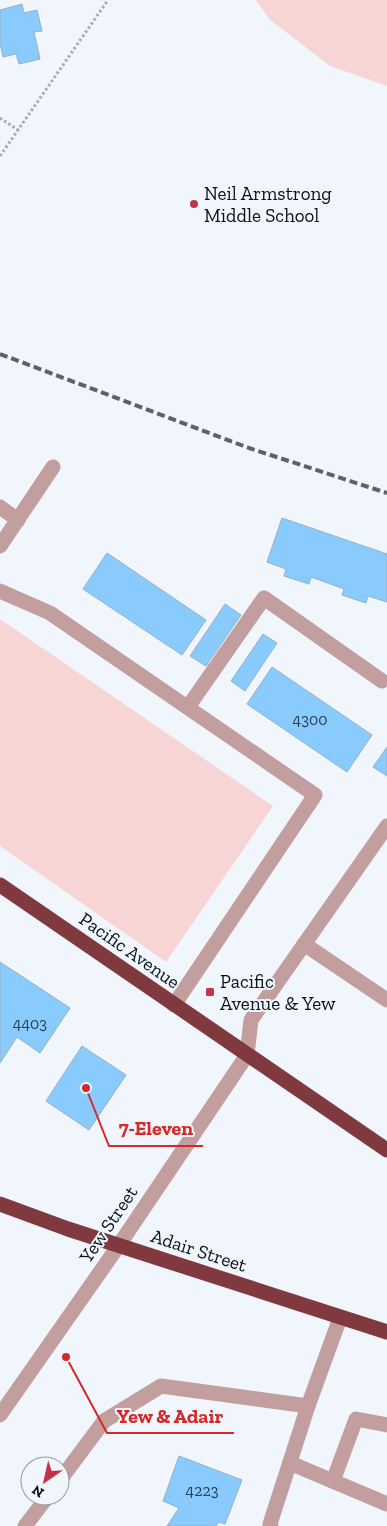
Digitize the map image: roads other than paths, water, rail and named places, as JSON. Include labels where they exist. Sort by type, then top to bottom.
[{"type":"highway","name":"Pacific Avenue","points":[[0,885],[387,1150]]},
{"type":"highway","name":"Adair Street","points":[[0,1204],[68,1229],[387,1332]]},
{"type":"street","points":[[0,546],[53,467]]},
{"type":"street","points":[[0,507],[18,520]]},
{"type":"street","points":[[0,591],[50,613],[316,795],[174,1005]]},
{"type":"street","points":[[188,707],[264,598],[382,681]]},
{"type":"street","points":[[247,1055],[251,1020],[386,831]]},
{"type":"street","points":[[304,944],[387,1000]]},
{"type":"street","name":"Yew Street","points":[[0,1415],[119,1245],[247,1055]]},
{"type":"street","points":[[272,1526],[270,1524],[308,1406],[340,1318]]},
{"type":"street","points":[[70,1467],[104,1421],[161,1386],[308,1406]]},
{"type":"street","points":[[333,1481],[356,1419],[387,1425]]},
{"type":"street","points":[[290,1463],[387,1504]]},
{"type":"street","points":[[26,1526],[41,1506]]},
{"type":"railway","points":[[0,354],[249,448],[387,493]]},
{"type":"place","name":"Neil Armstrong Middle School","points":[[194,204]]},
{"type":"place","name":"Pacific Avenue & Yew","points":[[210,992]]},
{"type":"place","name":"7-Eleven","points":[[86,1088]]},
{"type":"place","name":"Yew & Adair","points":[[66,1357]]}]
